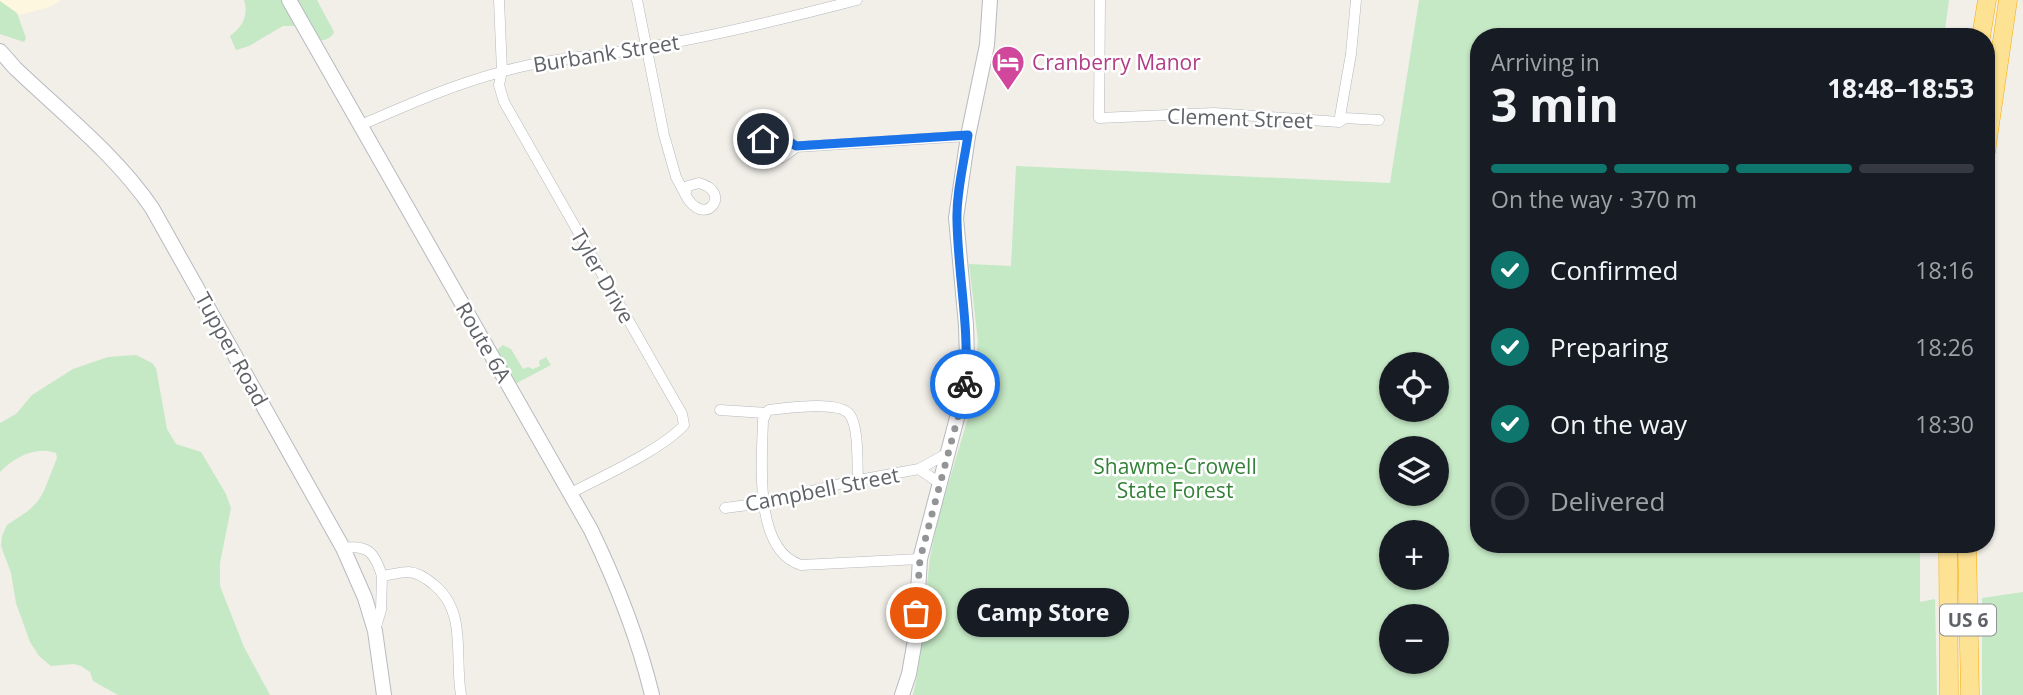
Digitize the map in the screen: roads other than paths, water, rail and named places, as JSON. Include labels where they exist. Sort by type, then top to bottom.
[{"type":"highway","points":[[1982,28],[1987,0]]},
{"type":"highway","points":[[1995,90],[2008,0]]},
{"type":"highway","name":"US 6","points":[[1948,553],[1949,695]]},
{"type":"highway","name":"US 6","points":[[1967,553],[1970,695]]},
{"type":"main road","name":"Route 6A","points":[[289,0],[571,493],[611,573],[635,633],[652,695]]},
{"type":"main road","points":[[902,695],[915,640],[920,559],[964,391],[967,359],[956,218],[968,135],[988,45],[989,0]]},
{"type":"main road","name":"Tupper Road","points":[[0,51],[111,157],[152,208],[343,548],[365,598],[374,631],[384,695]]},
{"type":"street","name":"Tyler Drive","points":[[499,0],[502,71],[499,85],[504,103],[682,414],[684,425],[654,447],[571,493]]},
{"type":"street","points":[[637,0],[664,135],[676,177],[685,194]]},
{"type":"street","name":"Burbank Street","points":[[361,125],[447,88],[502,71],[772,23],[858,0]]},
{"type":"street","name":"Clement Street","points":[[1100,0],[1099,118],[1214,113],[1339,122],[1345,118],[1379,120]]},
{"type":"street","points":[[1339,122],[1351,54],[1356,0]]},
{"type":"street","points":[[796,146],[968,135]]},
{"type":"street","points":[[858,481],[855,429],[851,416],[845,410],[839,407],[800,407],[769,410],[766,413],[763,420],[763,503],[777,549],[790,561],[801,565],[920,559]]},
{"type":"street","points":[[720,410],[766,413]]},
{"type":"street","name":"Campbell Street","points":[[725,508],[763,503],[919,469],[949,452]]},
{"type":"street","name":"Campbell Street","points":[[919,469],[940,484]]},
{"type":"street","points":[[343,548],[354,546],[373,554],[382,576],[381,610],[374,631]]},
{"type":"street","points":[[382,576],[409,572],[416,574],[424,577],[446,596],[457,628],[461,695]]},
{"type":"place","name":"Cranberry Manor","points":[[1008,92]]},
{"type":"place","name":"Camp Store","points":[[916,613]]},
{"type":"park label","name":"Shawme-Crowell State Forest","points":[[1175,478]]}]
